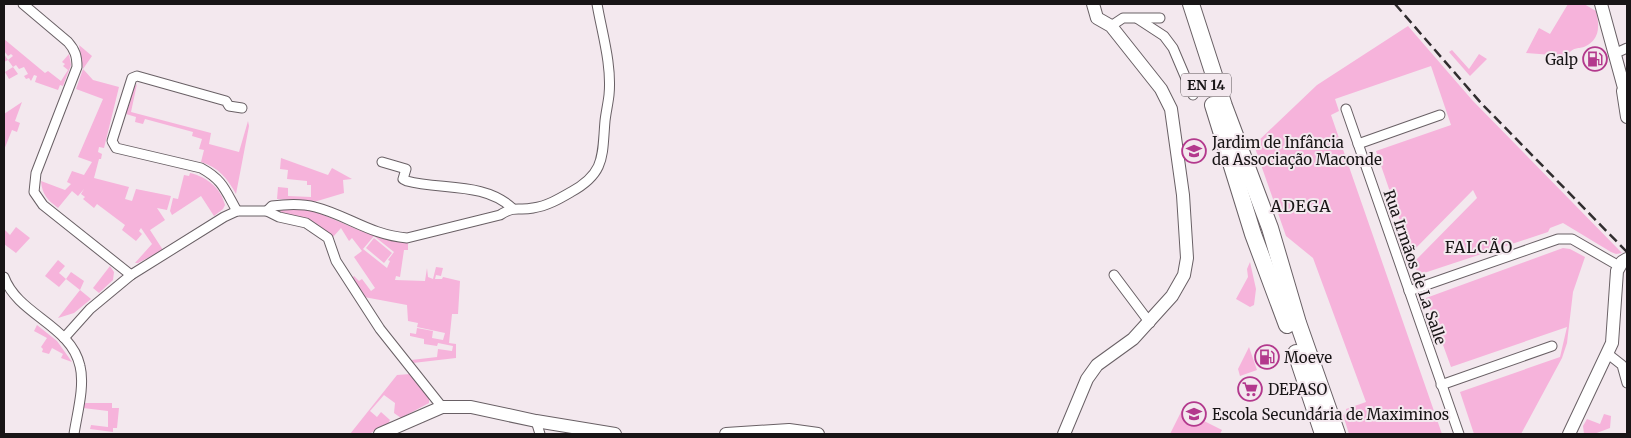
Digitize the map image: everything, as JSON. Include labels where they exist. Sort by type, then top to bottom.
[{"type":"highway","name":"EN 14","points":[[1180,4],[1253,234],[1280,305],[1323,434]]},
{"type":"highway","name":"EN 14","points":[[1191,4],[1224,106],[1270,228],[1298,323],[1337,434]]},
{"type":"street","points":[[23,4],[74,48],[77,59],[77,67],[36,173],[34,192],[43,205],[131,275]]},
{"type":"street","points":[[382,162],[406,170],[404,179],[408,181],[443,185],[497,197],[512,208],[531,209],[548,204],[584,184],[596,170],[604,151],[609,94],[608,71],[597,4]]},
{"type":"street","points":[[1064,434],[1087,379],[1097,365],[1133,339],[1150,323],[1172,296],[1184,275],[1187,258],[1178,147],[1171,109],[1161,89],[1111,26],[1097,18],[1093,4]]},
{"type":"street","points":[[1602,4],[1625,94],[1627,117]]},
{"type":"street","points":[[1111,26],[1123,18],[1160,18]]},
{"type":"street","points":[[1138,19],[1164,36],[1173,48],[1193,94]]},
{"type":"street","points":[[1614,54],[1627,48]]},
{"type":"street","points":[[237,211],[224,184],[212,174],[201,168],[116,148],[112,141],[132,78],[136,76],[226,101],[229,106],[242,108]]},
{"type":"street","name":"Rua Irmãos de La Salle","points":[[1346,109],[1458,434]]},
{"type":"street","points":[[1358,144],[1440,115]]},
{"type":"street","points":[[267,211],[272,206],[314,206],[360,227],[394,237],[406,238],[500,215],[512,208]]},
{"type":"street","points":[[64,338],[90,309],[131,275],[237,211],[267,211],[279,217],[306,223],[328,238],[336,261],[380,329],[442,407]]},
{"type":"street","points":[[1409,291],[1558,238],[1572,239],[1624,261],[1614,331],[1608,354],[1569,434]]},
{"type":"street","points":[[1114,275],[1150,323]]},
{"type":"street","points":[[4,280],[15,296],[64,338],[80,366],[81,384],[74,434]]},
{"type":"street","points":[[4,298],[15,296]]},
{"type":"street","points":[[1442,385],[1552,346]]},
{"type":"street","points":[[1608,354],[1622,365],[1627,383]]},
{"type":"street","points":[[380,434],[442,407],[471,407],[536,421],[615,434]]},
{"type":"street","points":[[536,421],[540,434]]},
{"type":"street","points":[[726,434],[789,430],[818,434]]},
{"type":"shaded area","points":[[1568,4],[1584,4],[1596,11],[1598,30],[1591,43],[1574,49],[1566,56],[1526,53],[1539,28],[1550,34]]},
{"type":"shaded area","points":[[1408,26],[1473,101],[1622,253],[1616,254],[1611,252],[1563,223],[1550,228],[1548,232],[1418,275],[1414,262],[1477,198],[1473,190],[1411,253],[1376,151],[1451,125],[1431,66],[1335,99],[1339,111],[1331,115],[1442,434],[1349,434],[1343,415],[1346,414],[1346,409],[1366,402],[1313,258],[1286,236],[1254,145],[1317,85]]},
{"type":"shaded area","points":[[4,39],[45,73],[48,71],[61,81],[68,70],[63,66],[65,64],[62,62],[69,54],[71,65],[63,86],[60,85],[58,90],[35,82],[37,76],[34,75],[31,81],[29,78],[26,79],[24,76],[28,74],[24,67],[19,69],[16,65],[13,67],[8,60],[13,56],[11,54],[8,56],[4,51]]},
{"type":"shaded area","points":[[79,45],[92,56],[83,69]]},
{"type":"shaded area","points":[[1452,50],[1469,69],[1479,54],[1487,59],[1470,76],[1449,52]]},
{"type":"shaded area","points":[[4,54],[8,60],[4,62]]},
{"type":"shaded area","points":[[13,67],[18,74],[9,79],[5,72]]},
{"type":"shaded area","points":[[83,69],[93,80],[119,87],[104,148],[99,147],[98,152],[102,154],[94,178],[129,187],[125,199],[132,201],[136,189],[171,196],[167,210],[157,208],[165,220],[150,230],[163,250],[138,263],[135,263],[152,244],[141,228],[139,231],[142,234],[136,241],[122,230],[125,225],[97,204],[94,208],[83,199],[85,197],[81,194],[84,189],[78,196],[72,191],[58,208],[44,194],[41,181],[65,190],[71,184],[67,182],[72,171],[84,175],[92,162],[78,157],[103,99],[76,89]]},
{"type":"shaded area","points":[[137,84],[131,112],[211,133],[209,144],[239,152],[248,121],[249,126],[236,194],[222,174],[213,167],[201,162],[204,150],[199,149],[202,139],[192,136],[193,132],[145,119],[143,124],[135,122],[136,117],[126,114],[132,89]]},
{"type":"shaded area","points":[[22,102],[15,121],[20,123],[17,132],[12,130],[4,150],[4,114]]},
{"type":"shaded area","points":[[281,158],[328,175],[332,168],[352,179],[343,180],[344,193],[314,202],[277,199],[278,187],[288,188],[288,196],[311,197],[311,185],[307,185],[307,181],[287,179],[288,170],[280,169]]},
{"type":"shaded area","points":[[190,173],[207,180],[220,193],[225,205],[214,216],[201,196],[172,215],[170,211],[173,198],[178,199],[184,175],[189,176]]},
{"type":"shaded area","points":[[292,207],[312,210],[361,231],[392,241],[408,242],[408,250],[404,250],[400,277],[396,276],[395,280],[425,281],[427,268],[428,277],[433,279],[436,267],[443,268],[441,276],[436,275],[435,279],[442,279],[443,277],[460,281],[458,314],[452,314],[449,343],[456,344],[456,358],[413,363],[411,360],[437,357],[438,349],[452,351],[453,346],[438,343],[437,346],[424,344],[424,339],[410,336],[410,333],[416,334],[417,328],[433,331],[432,338],[443,340],[445,333],[417,327],[418,323],[408,321],[407,305],[364,297],[352,278],[354,276],[359,281],[362,279],[371,291],[375,288],[354,257],[362,251],[352,238],[349,241],[341,228],[333,237],[316,225],[280,215],[281,209]],"holes":[[[374,236],[394,252],[388,260],[390,261],[387,268],[363,249]]]},
{"type":"shaded area","points":[[16,227],[30,238],[16,253],[4,244],[4,229],[10,235]]},
{"type":"shaded area","points":[[374,238],[392,253],[384,263],[366,248]]},
{"type":"shaded area","points":[[1563,248],[1570,249],[1585,257],[1573,292],[1567,343],[1562,358],[1521,434],[1474,434],[1460,392],[1560,357],[1567,327],[1451,367],[1426,298]]},
{"type":"shaded area","points":[[58,260],[65,266],[59,273],[66,279],[59,287],[45,276]]},
{"type":"shaded area","points":[[1250,262],[1256,289],[1254,305],[1250,307],[1236,299],[1248,277],[1247,269]]},
{"type":"shaded area","points":[[110,266],[114,272],[113,280],[99,293],[93,288]]},
{"type":"shaded area","points":[[71,272],[84,281],[80,290],[66,279]]},
{"type":"shaded area","points":[[80,290],[91,299],[74,313],[58,318]]},
{"type":"shaded area","points":[[37,325],[57,341],[72,362],[61,358],[63,354],[52,348],[49,354],[42,352],[43,349],[41,347],[47,338],[34,331]]},
{"type":"shaded area","points":[[1249,347],[1257,370],[1240,376],[1238,369]]},
{"type":"shaded area","points":[[410,374],[429,397],[429,403],[401,418],[394,413],[395,403],[384,395],[370,411],[377,417],[381,412],[390,420],[388,424],[369,434],[350,434],[397,375]]},
{"type":"shaded area","points":[[84,403],[112,403],[112,408],[119,408],[117,428],[113,428],[113,432],[90,429],[91,425],[108,427],[108,411],[83,408]]},
{"type":"shaded area","points":[[1182,410],[1222,430],[1220,434],[1170,434]]},
{"type":"shaded area","points":[[1604,414],[1611,416],[1610,428],[1594,434],[1584,434],[1583,426],[1587,419],[1600,424]]},
{"type":"railway","points":[[1395,4],[1481,103],[1627,252]]},
{"type":"place","name":"Galp","points":[[1595,59]]},
{"type":"place","name":"Jardim de Infância da Associação Maconde","points":[[1194,151]]},
{"type":"place","name":"Moeve","points":[[1267,357]]},
{"type":"place","name":"DEPASO","points":[[1250,389]]},
{"type":"place","name":"Escola Secundária de Maximinos","points":[[1194,414]]},
{"type":"district","name":"ADEGA","points":[[1301,206]]},
{"type":"district","name":"FALCÃO","points":[[1479,247]]}]
